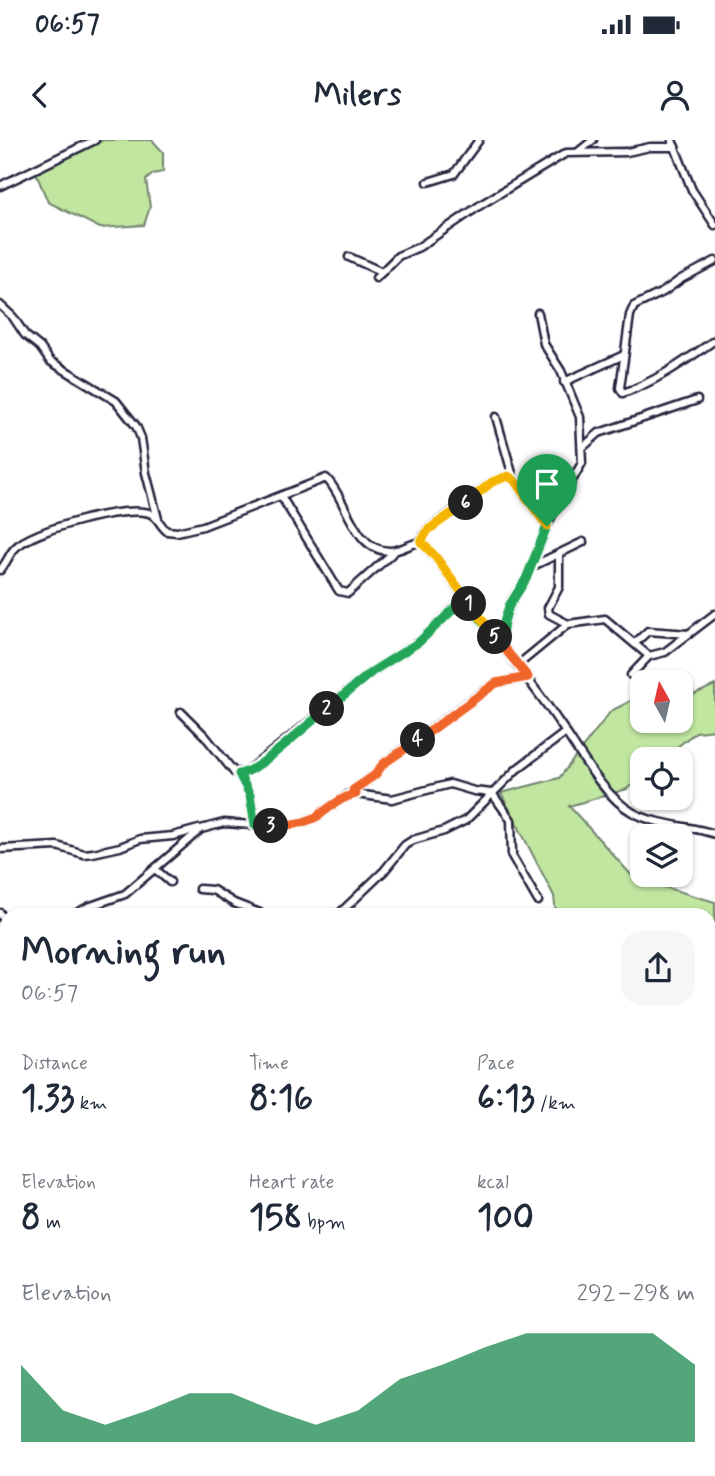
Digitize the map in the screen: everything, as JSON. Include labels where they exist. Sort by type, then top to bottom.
[{"type":"street","points":[[0,186],[95,140]]},
{"type":"street","points":[[428,182],[454,174],[479,140]]},
{"type":"street","points":[[578,152],[593,140]]},
{"type":"street","points":[[672,140],[692,191],[715,225]]},
{"type":"street","points":[[376,278],[401,254],[419,247],[562,154],[675,147]]},
{"type":"street","points":[[349,257],[382,272]]},
{"type":"street","points":[[715,261],[634,306],[629,314],[620,381],[623,393],[674,367],[715,340]]},
{"type":"street","points":[[0,305],[50,360],[116,401],[136,426],[141,438],[146,473],[158,519],[167,531],[183,531],[203,526],[326,478],[353,523],[370,543],[381,550],[396,551]]},
{"type":"street","points":[[501,645],[509,606],[531,567],[547,526],[582,463],[580,417],[556,361],[544,344],[538,313]]},
{"type":"street","points":[[564,382],[624,355]]},
{"type":"street","points":[[582,448],[599,433],[697,400]]},
{"type":"street","points":[[496,417],[514,480],[547,526]]},
{"type":"street","points":[[281,496],[339,591],[344,594],[396,551],[421,542],[428,530],[492,482],[508,476],[514,480]]},
{"type":"street","points":[[0,570],[15,548],[49,529],[121,513],[147,512],[158,519]]},
{"type":"street","points":[[421,542],[434,555],[467,602],[528,677],[599,779],[630,811],[647,819],[715,834]]},
{"type":"street","points":[[531,567],[583,542]]},
{"type":"street","points":[[559,555],[559,587],[548,608],[549,614],[568,624]]},
{"type":"street","points":[[181,712],[234,772],[246,773],[373,671],[419,642],[456,606],[467,602]]},
{"type":"street","points":[[636,670],[649,656],[660,655],[715,614]]},
{"type":"street","points":[[524,660],[568,624],[605,619],[649,656]]},
{"type":"street","points":[[635,643],[648,631],[689,634]]},
{"type":"street","points":[[0,849],[57,846],[84,854],[120,848],[140,839],[173,836],[224,822],[255,825],[300,823],[316,817],[354,792],[375,775],[383,764],[496,683],[528,677]]},
{"type":"street","points":[[345,908],[384,871],[405,845],[413,839],[444,831],[466,820],[517,769],[566,732]]},
{"type":"street","points":[[239,774],[250,795],[255,825]]},
{"type":"street","points":[[354,792],[392,799],[450,785],[492,793],[511,820],[512,856],[538,901]]},
{"type":"street","points":[[86,908],[125,894],[201,829]]},
{"type":"street","points":[[155,869],[170,882]]},
{"type":"street","points":[[199,889],[213,890],[247,908]]},
{"type":"green space","points":[[104,140],[152,140],[163,152],[163,172],[153,174],[146,180],[150,207],[144,225],[100,228],[48,202],[34,169]]},
{"type":"green space","points":[[715,685],[715,730],[696,732],[677,747],[630,747],[630,786],[569,806],[630,874],[630,887],[664,887],[715,902],[715,908],[555,908],[554,896],[501,793],[559,778],[611,711],[630,701],[630,733],[693,733],[693,695]]},
{"type":"route","points":[[547,526],[514,480],[508,476],[492,482],[428,530],[421,542],[434,555],[467,602],[501,645],[528,677],[496,683],[488,688],[383,764],[375,775],[353,790],[356,794],[346,796],[316,817],[300,823],[255,825],[250,795],[239,774],[246,773],[273,754],[373,671],[419,642],[460,603],[467,602],[501,645],[509,606],[526,579],[547,526]]}]
